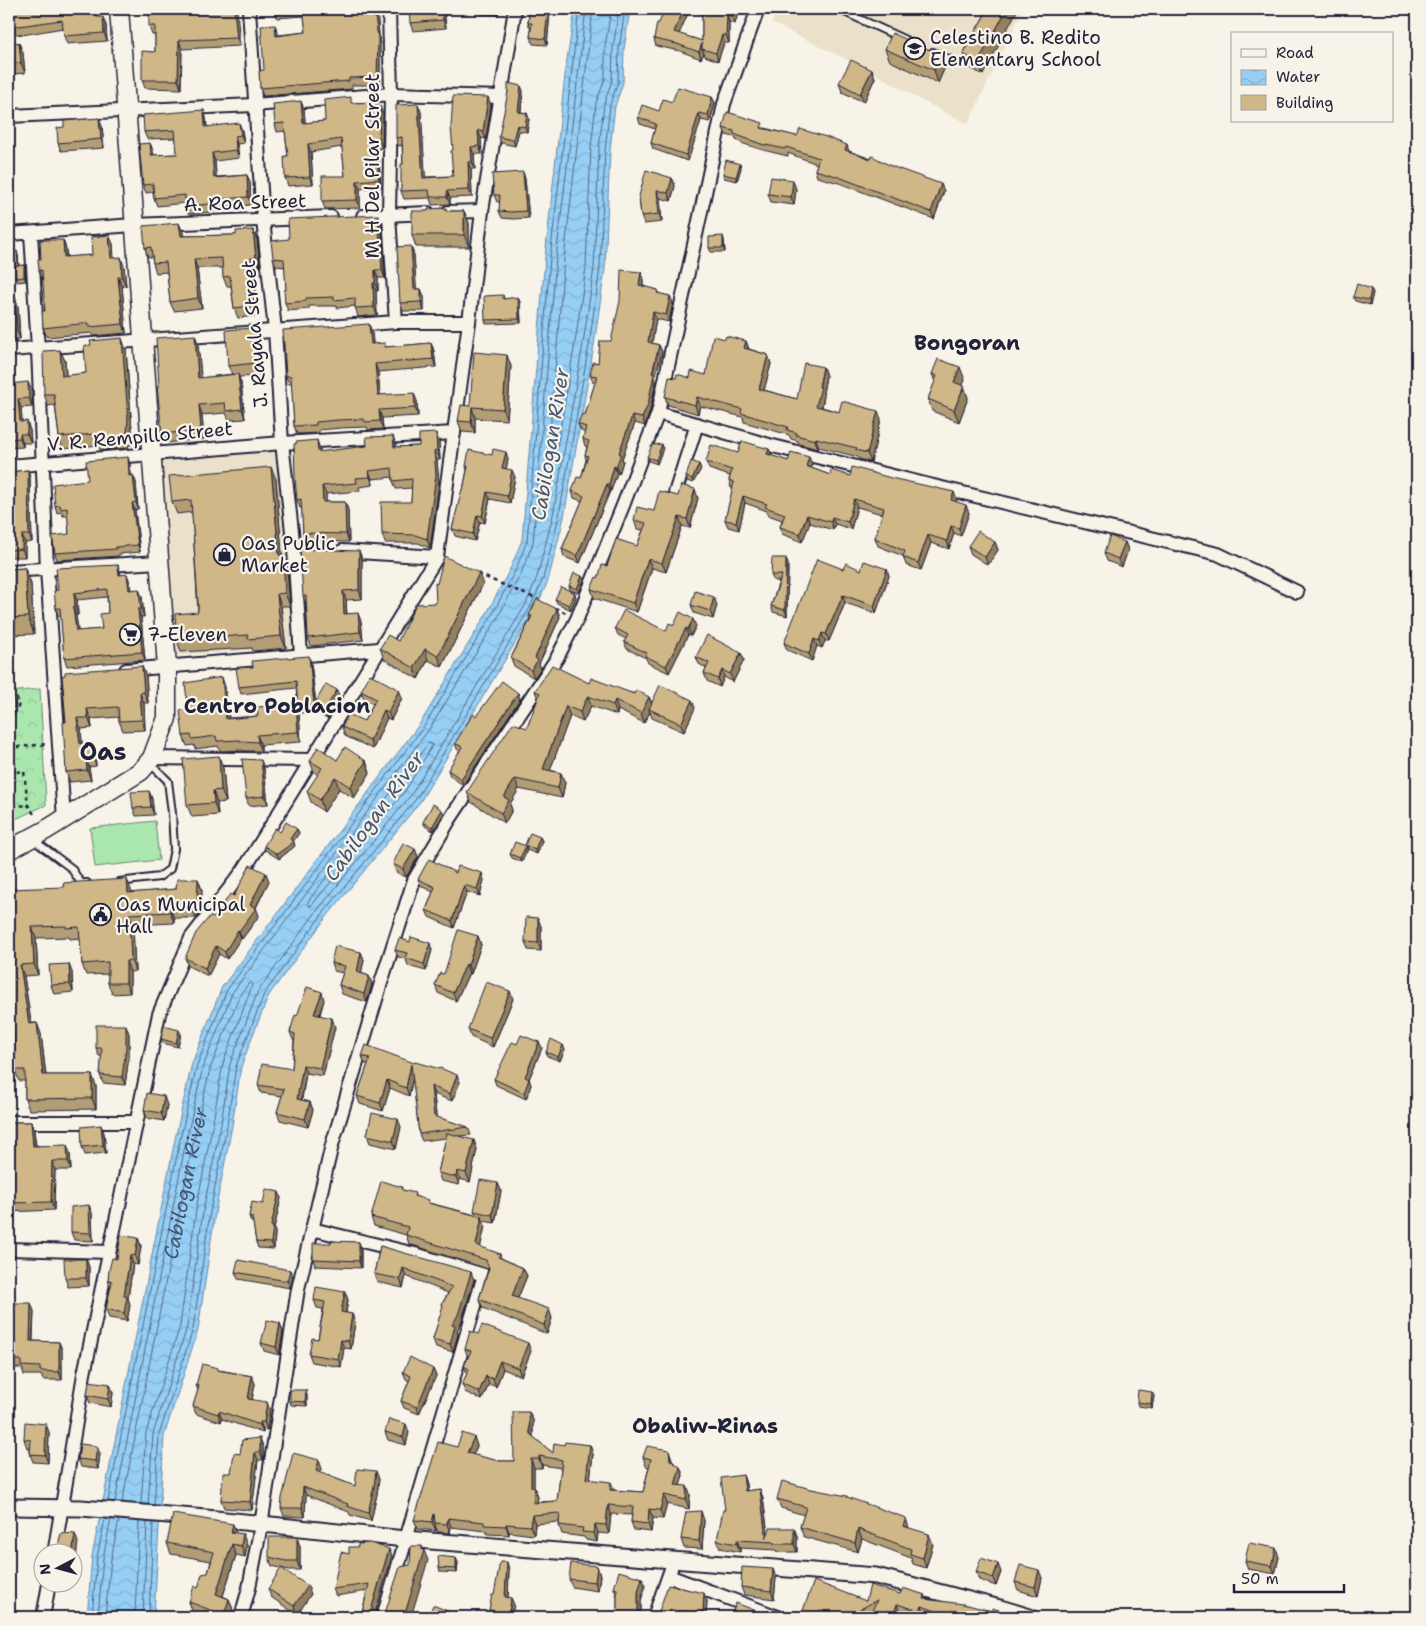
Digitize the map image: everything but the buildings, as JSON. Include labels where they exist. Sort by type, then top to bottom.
[{"type":"main road","points":[[9,850],[64,819],[141,771],[151,760],[167,718],[167,667],[118,9]]},
{"type":"street","name":"J. Rayala Street","points":[[249,9],[254,105],[263,220],[275,330],[282,443],[298,549],[301,656]]},
{"type":"street","name":"M H Del Pilar Street","points":[[389,9],[391,94],[389,216],[396,322]]},
{"type":"street","points":[[56,1544],[84,1374],[158,1014],[191,938],[243,871],[437,557],[469,322],[482,210],[515,9]]},
{"type":"street","points":[[241,1617],[249,1588],[261,1525],[298,1289],[332,1145],[381,982],[414,880],[450,818],[543,680],[577,619],[624,503],[658,413],[724,104],[758,9]]},
{"type":"street","points":[[9,116],[254,105],[391,94],[502,97]]},
{"type":"street","name":"A. Roa Street","points":[[9,234],[134,225],[389,216],[482,210]]},
{"type":"street","points":[[31,233],[47,569],[59,675],[59,743],[64,819]]},
{"type":"street","points":[[9,350],[396,322],[469,322]]},
{"type":"street","points":[[658,413],[769,445],[1218,554],[1297,592]]},
{"type":"street","points":[[675,493],[697,424]]},
{"type":"street","name":"V. R. Rempillo Street","points":[[9,466],[282,443],[454,433]]},
{"type":"street","points":[[330,550],[437,557]]},
{"type":"street","points":[[9,571],[159,562]]},
{"type":"street","points":[[110,671],[379,649]]},
{"type":"street","points":[[151,760],[312,760]]},
{"type":"street","points":[[9,1122],[135,1122]]},
{"type":"street","points":[[312,1229],[415,1254],[484,1276],[382,1617]]},
{"type":"street","points":[[9,1249],[109,1252]]},
{"type":"street","points":[[9,1507],[81,1508],[206,1518],[405,1539],[876,1576],[1030,1617]]},
{"type":"street","points":[[654,1617],[674,1560]]},
{"type":"street","points":[[668,1576],[778,1617]]},
{"type":"street","points":[[43,1617],[46,1594]]},
{"type":"lane","points":[[838,9],[919,46]]},
{"type":"lane","points":[[928,50],[954,62]]},
{"type":"lane","points":[[112,883],[159,877],[170,869],[174,849],[168,782],[151,760]]},
{"type":"lane","points":[[31,838],[71,868],[82,883],[96,884]]},
{"type":"path","points":[[472,571],[539,600]]},
{"type":"path","points":[[548,604],[577,619]]},
{"type":"path","points":[[9,694],[15,696],[19,703],[17,711],[9,715],[16,772]]},
{"type":"path","points":[[9,748],[59,743]]},
{"type":"path","points":[[9,773],[24,771],[28,805],[11,808],[9,792]]},
{"type":"shaded area","name":"Celestino B. Redito Elementary School","points":[[777,9],[1023,9],[968,124],[876,74],[772,23]]},
{"type":"shaded area","name":"Oas Public Market","points":[[277,451],[294,647],[173,656],[157,461]]},
{"type":"green space","points":[[40,689],[46,805],[9,822],[9,692]]},
{"type":"green space","points":[[155,821],[159,860],[95,867],[90,828]]},
{"type":"water","name":"Cabilogan River","points":[[575,9],[630,9],[624,49],[623,83],[615,106],[610,150],[605,269],[594,345],[564,517],[548,581],[536,608],[420,802],[325,919],[269,995],[241,1067],[215,1213],[198,1330],[164,1436],[154,1617],[87,1617],[92,1556],[175,1139],[192,1063],[222,987],[421,722],[487,613],[511,567],[522,540],[545,257],[566,66]]},
{"type":"place","name":"Celestino B. Redito Elementary School","points":[[914,48]]},
{"type":"place","name":"Oas Public Market","points":[[225,554]]},
{"type":"place","name":"7-Eleven","points":[[131,634]]},
{"type":"place","name":"Oas Municipal Hall","points":[[100,915]]},
{"type":"district","name":"Bongoran","points":[[967,343]]},
{"type":"district","name":"Centro Poblacion","points":[[277,706]]},
{"type":"district","name":"Oas","points":[[103,752]]},
{"type":"district","name":"Obaliw-Rinas","points":[[705,1426]]}]
